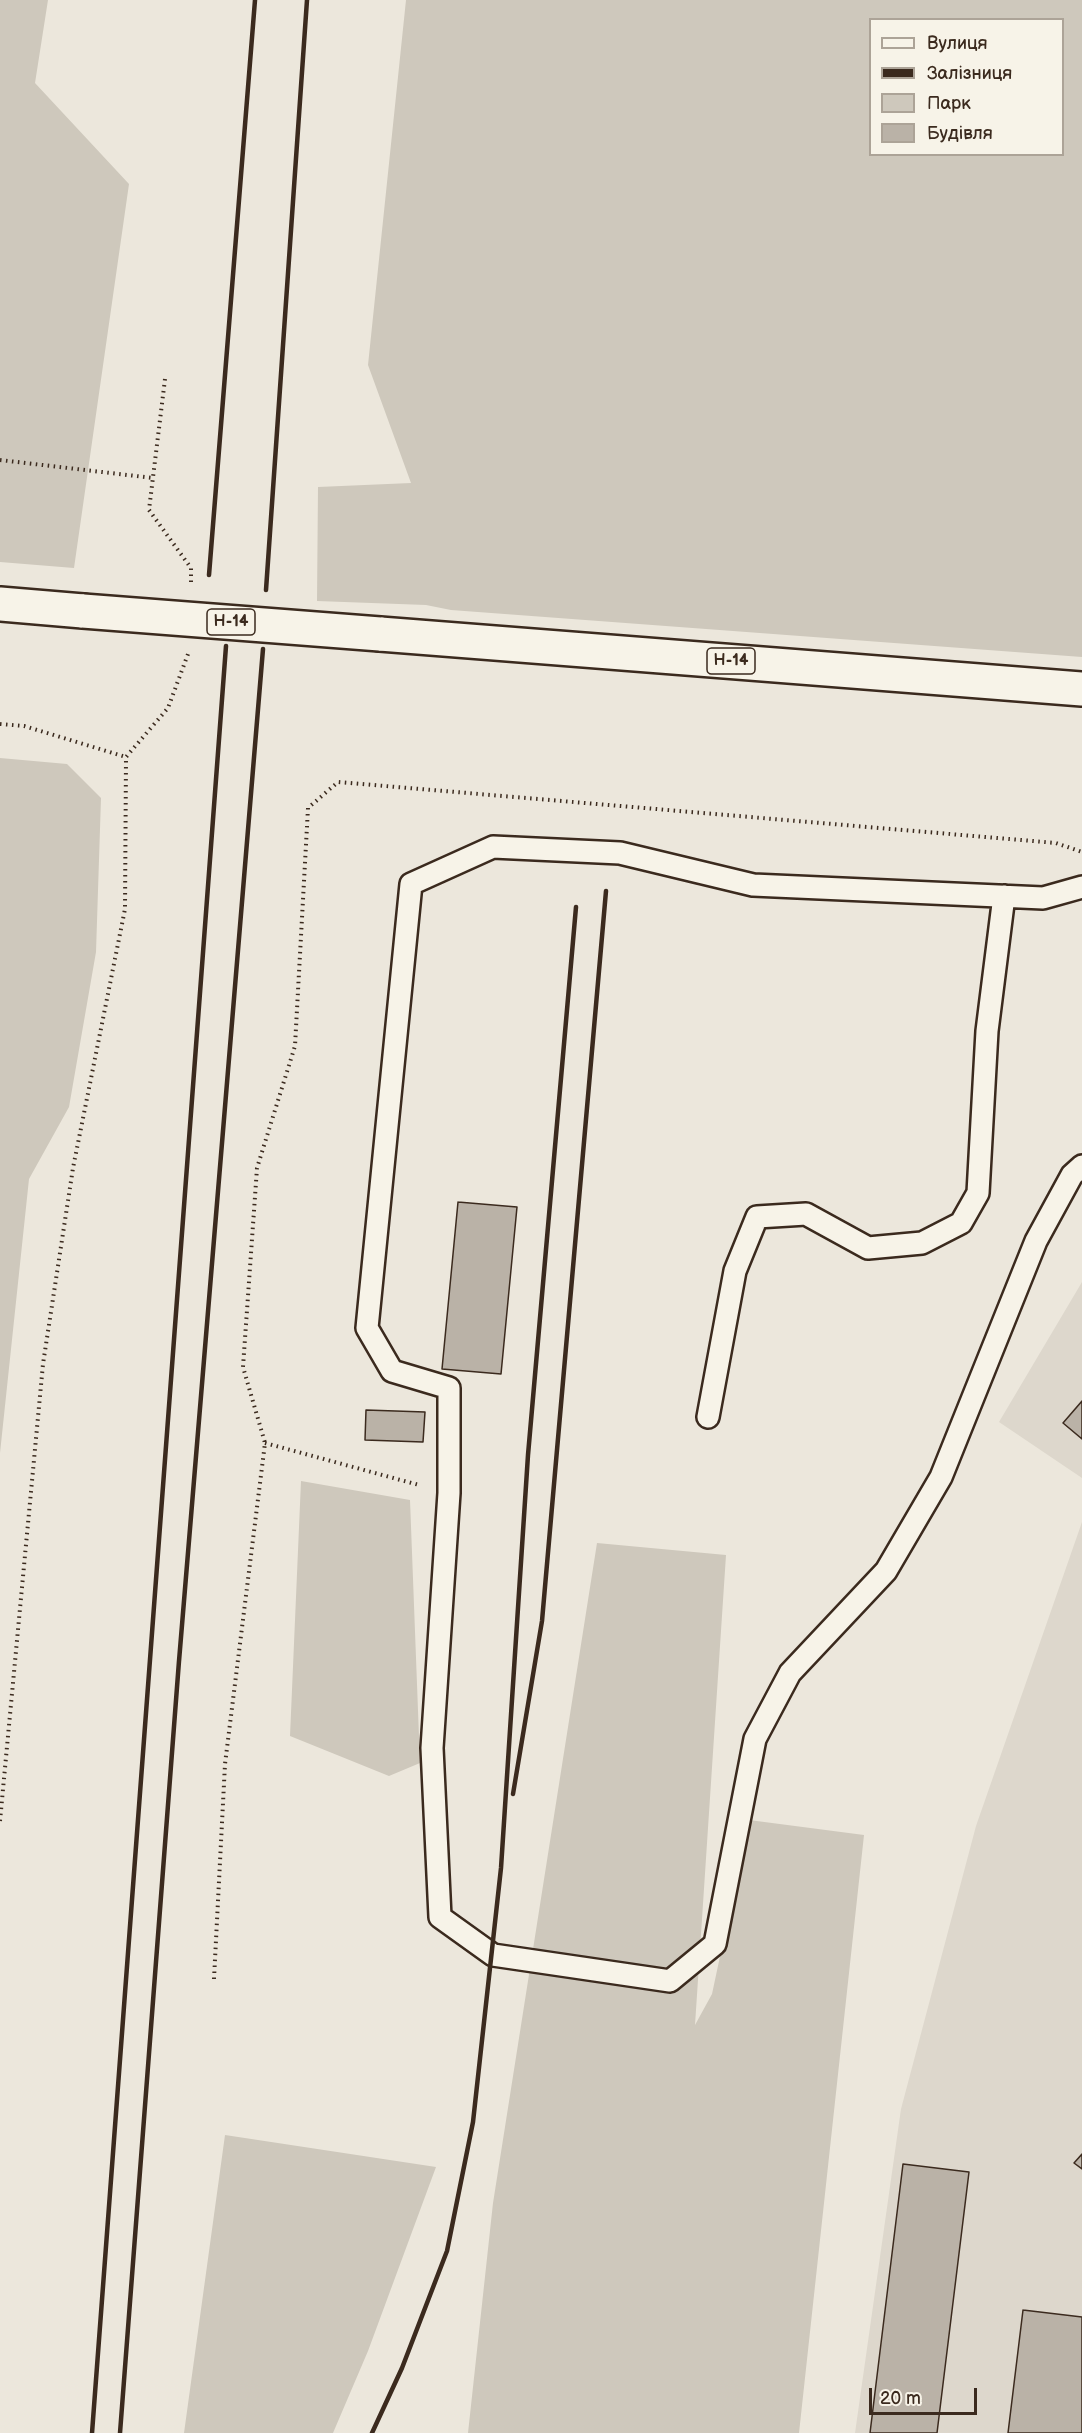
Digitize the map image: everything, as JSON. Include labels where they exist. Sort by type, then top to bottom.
[{"type":"main road","name":"Н-14","points":[[0,604],[1082,688]]},
{"type":"lane","points":[[1082,887],[1043,898],[753,885],[620,853],[493,848],[411,884],[367,1328],[392,1371],[449,1388],[449,1493],[432,1748],[440,1917],[493,1955],[670,1981],[715,1944],[755,1739],[790,1673],[886,1571],[941,1477],[1036,1241],[1072,1175],[1082,1166]]},
{"type":"lane","points":[[708,1417],[735,1271],[757,1217],[806,1214],[868,1248],[922,1243],[961,1223],[978,1193],[987,1031],[1005,896]]},
{"type":"path","points":[[165,379],[149,510],[191,568],[191,590]]},
{"type":"path","points":[[0,460],[153,478]]},
{"type":"path","points":[[0,1821],[43,1364],[73,1168],[125,909],[126,757],[168,708],[188,655],[189,644]]},
{"type":"path","points":[[0,724],[24,726],[126,757]]},
{"type":"path","points":[[214,1979],[225,1764],[265,1443],[243,1367],[257,1168],[295,1046],[308,808],[338,783],[1056,843],[1082,852]]},
{"type":"path","points":[[265,1443],[449,1493]]},
{"type":"shaded area","points":[[1082,1282],[1082,1478],[999,1422]]},
{"type":"shaded area","points":[[1082,1522],[1082,2433],[855,2433],[901,2109],[976,1826]]},
{"type":"green space","points":[[0,0],[48,0],[35,83],[129,184],[74,568],[0,562]]},
{"type":"green space","points":[[406,0],[1082,0],[1082,657],[451,610],[426,605],[317,601],[318,487],[411,483],[368,365]]},
{"type":"green space","points":[[0,758],[67,764],[101,798],[96,952],[69,1107],[29,1179],[0,1453]]},
{"type":"green space","points":[[301,1481],[410,1500],[420,1763],[389,1776],[290,1736]]},
{"type":"green space","points":[[597,1543],[726,1555],[695,2025],[712,1994],[749,1820],[864,1835],[799,2433],[468,2433],[493,2203]]},
{"type":"green space","points":[[225,2135],[436,2167],[368,2351],[333,2433],[184,2433]]},
{"type":"building","points":[[458,1202],[517,1207],[501,1374],[442,1369]]},
{"type":"building","points":[[1082,1401],[1082,1439],[1063,1423]]},
{"type":"building","points":[[366,1410],[425,1412],[423,1442],[365,1440]]},
{"type":"building","points":[[1082,2154],[1082,2169],[1074,2163]]},
{"type":"building","points":[[903,2164],[969,2172],[937,2433],[870,2433]]},
{"type":"building","points":[[1023,2310],[1082,2317],[1082,2433],[1008,2433]]},
{"type":"railway","points":[[209,575],[255,0]]},
{"type":"railway","points":[[266,590],[307,0]]},
{"type":"railway","points":[[92,2433],[226,646]]},
{"type":"railway","points":[[120,2433],[179,1661],[263,649]]},
{"type":"railway","points":[[513,1794],[542,1621],[606,891]]},
{"type":"railway","points":[[372,2433],[402,2368],[447,2251],[473,2122],[501,1868],[528,1455],[576,907]]}]
